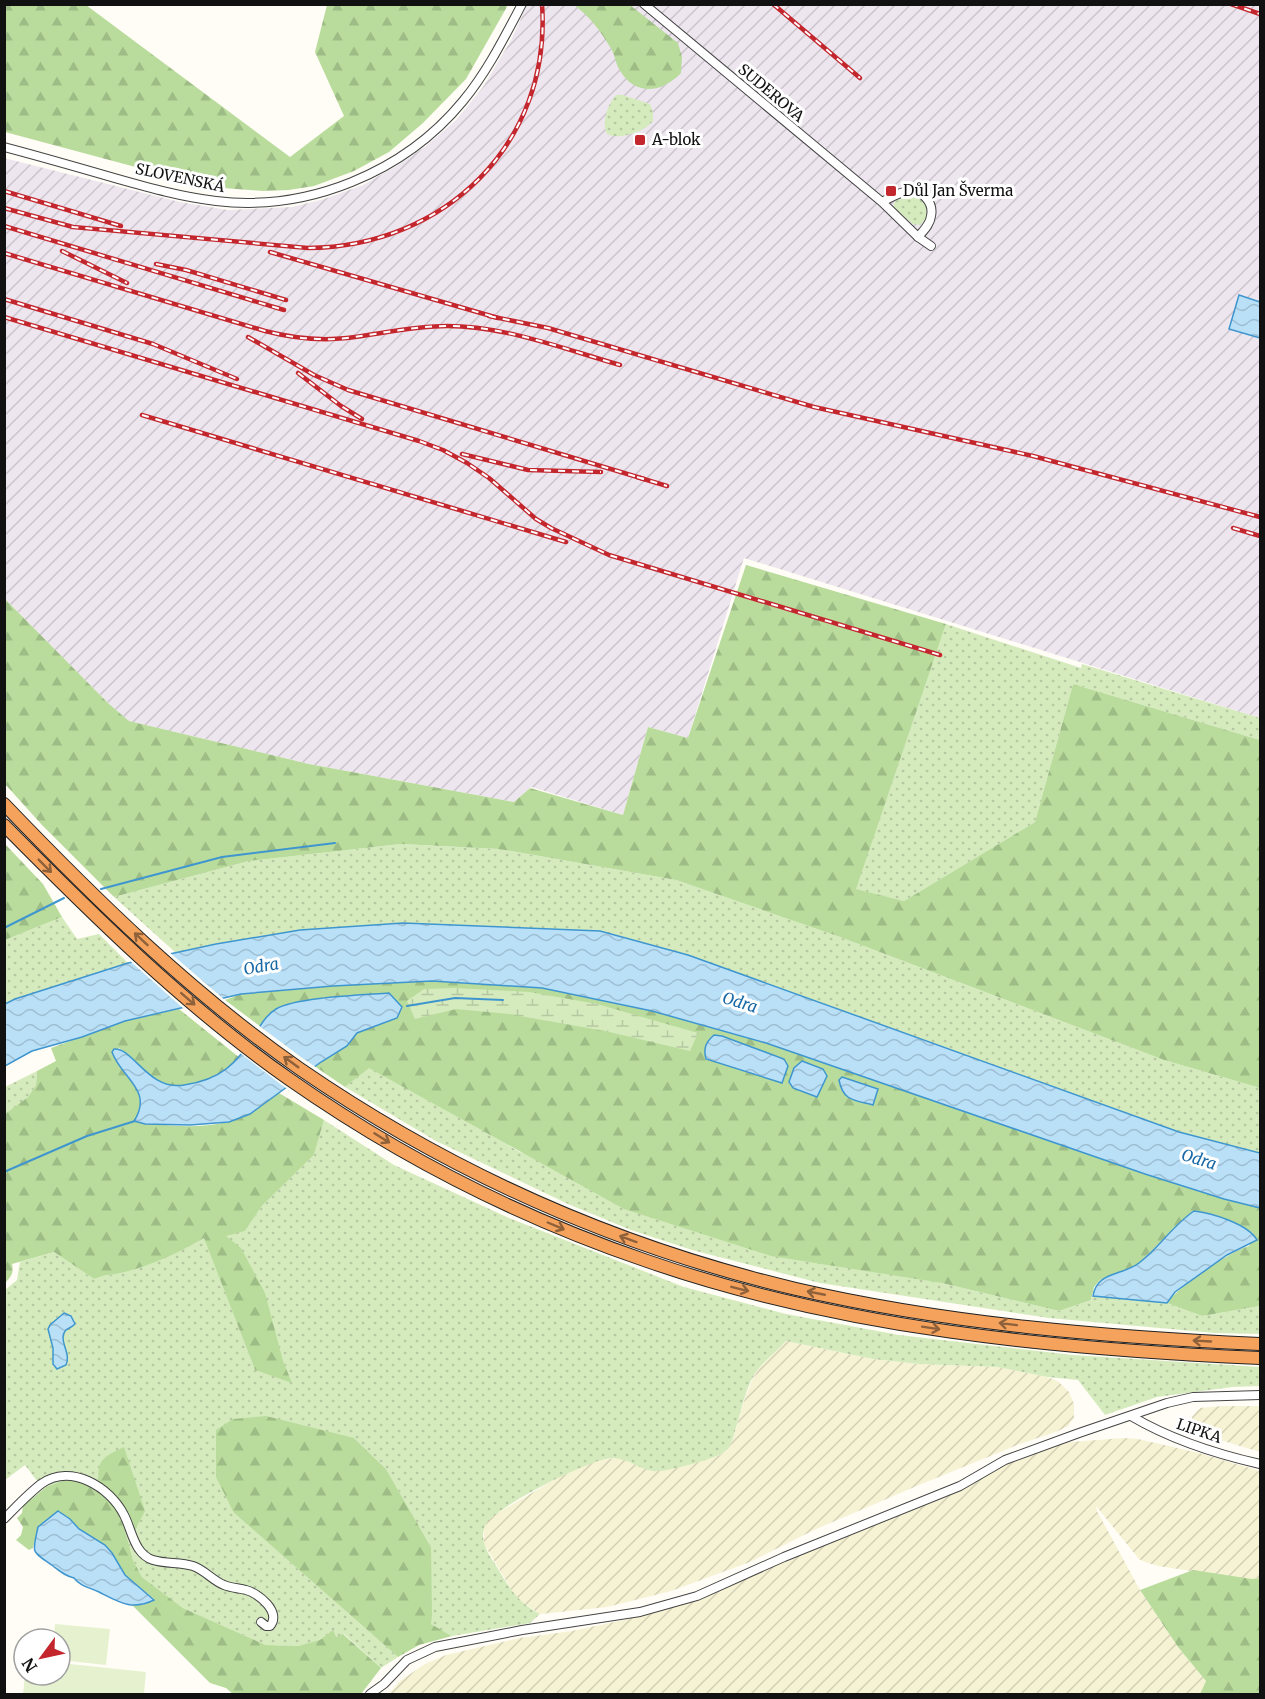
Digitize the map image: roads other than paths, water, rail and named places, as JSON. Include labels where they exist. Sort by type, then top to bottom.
[{"type":"highway","points":[[4,804],[62,864],[156,954],[255,1036],[340,1095],[406,1136],[534,1201],[622,1237],[721,1269],[796,1289],[875,1305],[965,1319],[1172,1340],[1260,1344]]},
{"type":"highway","points":[[4,825],[97,918],[173,987],[257,1055],[332,1108],[403,1151],[475,1189],[587,1240],[650,1263],[717,1283],[790,1302],[866,1317],[1044,1343],[1145,1352],[1260,1358]]},
{"type":"street","name":"SLOVENSKÁ","points":[[4,147],[165,192],[204,199],[261,202],[315,194],[350,183],[383,167],[414,147],[441,124],[477,82],[522,4]]},
{"type":"street","name":"SUDEROVA","points":[[644,4],[882,202],[918,237],[931,246]]},
{"type":"street","points":[[882,202],[908,191],[919,192],[924,196],[930,206],[931,216],[928,225],[918,237]]},
{"type":"street","points":[[370,1695],[407,1660],[428,1649],[522,1630],[640,1612],[697,1596],[784,1557],[960,1486],[1005,1460],[1167,1403],[1193,1397],[1260,1395]]},
{"type":"street","name":"LIPKA","points":[[1131,1416],[1157,1431],[1238,1459],[1260,1464]]},
{"type":"street","points":[[4,1519],[48,1480],[65,1476],[84,1479],[97,1485],[118,1504],[138,1549],[145,1556],[153,1560],[195,1567],[222,1585],[249,1590],[267,1604],[274,1618],[270,1626],[261,1622]]},
{"type":"water","points":[[1239,295],[1260,302],[1260,338],[1229,329]]},
{"type":"water","name":"Odra","points":[[403,923],[600,931],[688,955],[1179,1132],[1260,1153],[1260,1208],[1145,1174],[766,1043],[652,1011],[542,988],[432,981],[241,994],[125,1021],[82,1037],[32,1051],[5,1066],[5,1004],[15,999],[128,963],[216,944],[300,930]]},
{"type":"water","points":[[389,993],[402,1007],[397,1018],[357,1033],[347,1046],[321,1062],[250,1114],[229,1122],[190,1125],[145,1124],[134,1121],[139,1110],[138,1092],[116,1061],[112,1052],[114,1049],[121,1050],[161,1082],[171,1085],[197,1083],[218,1075],[234,1062],[264,1020],[276,1009],[314,999]]},
{"type":"water","points":[[714,1035],[784,1059],[788,1066],[782,1083],[706,1059],[706,1046]]},
{"type":"water","points":[[802,1061],[823,1069],[827,1076],[817,1097],[793,1088],[789,1082],[794,1068]]},
{"type":"water","points":[[842,1077],[878,1089],[873,1105],[847,1096],[839,1080]]},
{"type":"water","points":[[1194,1211],[1238,1224],[1257,1240],[1227,1255],[1175,1292],[1167,1303],[1093,1296],[1099,1282],[1139,1263]]},
{"type":"water","points":[[64,1313],[71,1316],[75,1324],[66,1330],[63,1338],[67,1356],[66,1365],[57,1369],[53,1364],[53,1348],[48,1329]]},
{"type":"water","points":[[58,1511],[79,1529],[105,1545],[125,1575],[154,1600],[139,1605],[119,1602],[82,1585],[37,1554],[34,1547],[38,1527]]},
{"type":"waterway","points":[[101,889],[222,857],[335,843]]},
{"type":"waterway","points":[[4,928],[64,898]]},
{"type":"waterway","points":[[407,1006],[455,998],[503,1000]]},
{"type":"waterway","points":[[4,1172],[87,1136],[135,1121]]},
{"type":"railway","points":[[4,208],[73,227],[308,248],[358,243],[403,229],[444,207],[480,178],[508,142],[529,101],[540,55],[542,4]]},
{"type":"railway","points":[[773,4],[860,78]]},
{"type":"railway","points":[[1231,4],[1260,14]]},
{"type":"railway","points":[[4,191],[121,226]]},
{"type":"railway","points":[[4,226],[284,310]]},
{"type":"railway","points":[[62,251],[127,283]]},
{"type":"railway","points":[[270,252],[498,318]]},
{"type":"railway","points":[[4,253],[285,335],[337,339],[422,327],[469,327],[513,334],[620,365]]},
{"type":"railway","points":[[156,264],[186,270],[286,300]]},
{"type":"railway","points":[[4,299],[153,344],[237,379]]},
{"type":"railway","points":[[489,316],[548,328],[814,407],[1033,456],[1260,517]]},
{"type":"railway","points":[[4,317],[419,441],[443,450],[467,463],[489,478],[536,519],[609,555],[940,655]]},
{"type":"railway","points":[[248,337],[314,375],[348,390],[644,479]]},
{"type":"railway","points":[[298,373],[362,419]]},
{"type":"railway","points":[[142,415],[566,542]]},
{"type":"railway","points":[[462,454],[528,470],[601,472]]},
{"type":"railway","points":[[637,477],[667,486]]},
{"type":"railway","points":[[1233,528],[1260,536]]},
{"type":"place","name":"A-blok","points":[[640,140]]},
{"type":"place","name":"Důl Jan Šverma","points":[[891,191]]}]
